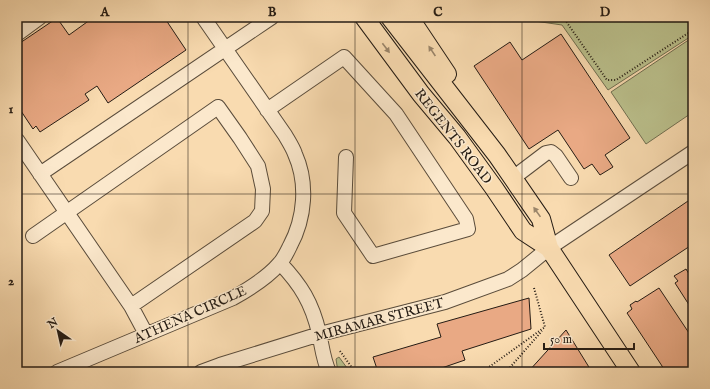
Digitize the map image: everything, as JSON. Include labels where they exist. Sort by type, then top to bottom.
[{"type":"main road","name":"REGENTS ROAD","points":[[364,17],[421,94],[457,137],[494,188],[522,231],[549,248]]},
{"type":"main road","name":"REGENTS ROAD","points":[[390,17],[513,178],[541,219],[549,248],[631,372]]},
{"type":"main road","points":[[409,17],[455,85],[470,121]]},
{"type":"street","points":[[17,34],[40,17]]},
{"type":"street","name":"ATHENA CIRCLE","points":[[57,372],[233,298],[251,288],[280,263],[296,235],[302,208],[303,190],[296,155],[285,135],[203,17]]},
{"type":"street","points":[[40,174],[272,17]]},
{"type":"street","points":[[267,110],[344,57],[396,114],[466,219],[468,229],[373,256],[344,213],[346,157]]},
{"type":"street","points":[[33,236],[218,107],[258,166],[263,189],[262,211],[255,221],[130,306]]},
{"type":"street","points":[[17,140],[130,306],[146,334]]},
{"type":"street","points":[[513,178],[546,152],[551,152],[556,156],[571,178]]},
{"type":"street","name":"MIRAMAR STREET","points":[[201,372],[220,364],[320,334],[445,302],[490,287],[508,279],[522,270],[549,248],[693,152]]},
{"type":"street","points":[[280,263],[302,288],[307,297],[320,334],[323,355],[329,372]]},
{"type":"path","points":[[564,17],[607,80],[616,80],[693,30]]},
{"type":"path","points":[[534,288],[545,328]]},
{"type":"path","points":[[482,372],[545,328]]},
{"type":"path","points":[[506,372],[545,328]]},
{"type":"path","points":[[340,351],[354,372]]},
{"type":"green space","points":[[507,17],[693,17],[693,35],[608,90],[562,25]]},
{"type":"green space","points":[[693,37],[693,112],[646,144],[611,92]]},
{"type":"green space","points":[[339,357],[350,372],[338,372],[336,359]]},
{"type":"building","points":[[94,17],[164,17],[186,50],[108,103],[97,86],[85,94],[89,100],[40,132],[36,126],[33,129],[19,108],[21,106],[17,101],[17,45],[57,18],[69,35]]},
{"type":"building","points":[[561,34],[630,138],[605,155],[613,167],[600,175],[592,164],[584,169],[558,130],[529,149],[474,66],[510,42],[522,60]]},
{"type":"building","points":[[688,201],[693,209],[693,244],[630,286],[609,255]]},
{"type":"building","points":[[686,269],[689,274],[693,272],[693,311],[675,283],[678,281],[674,276]]},
{"type":"building","points":[[659,288],[693,339],[693,372],[666,372],[627,313],[632,309],[630,305]]},
{"type":"building","points":[[529,298],[531,329],[462,351],[465,360],[430,372],[378,372],[373,357],[441,337],[437,324]]},
{"type":"building","points":[[566,330],[592,372],[528,372]]}]
